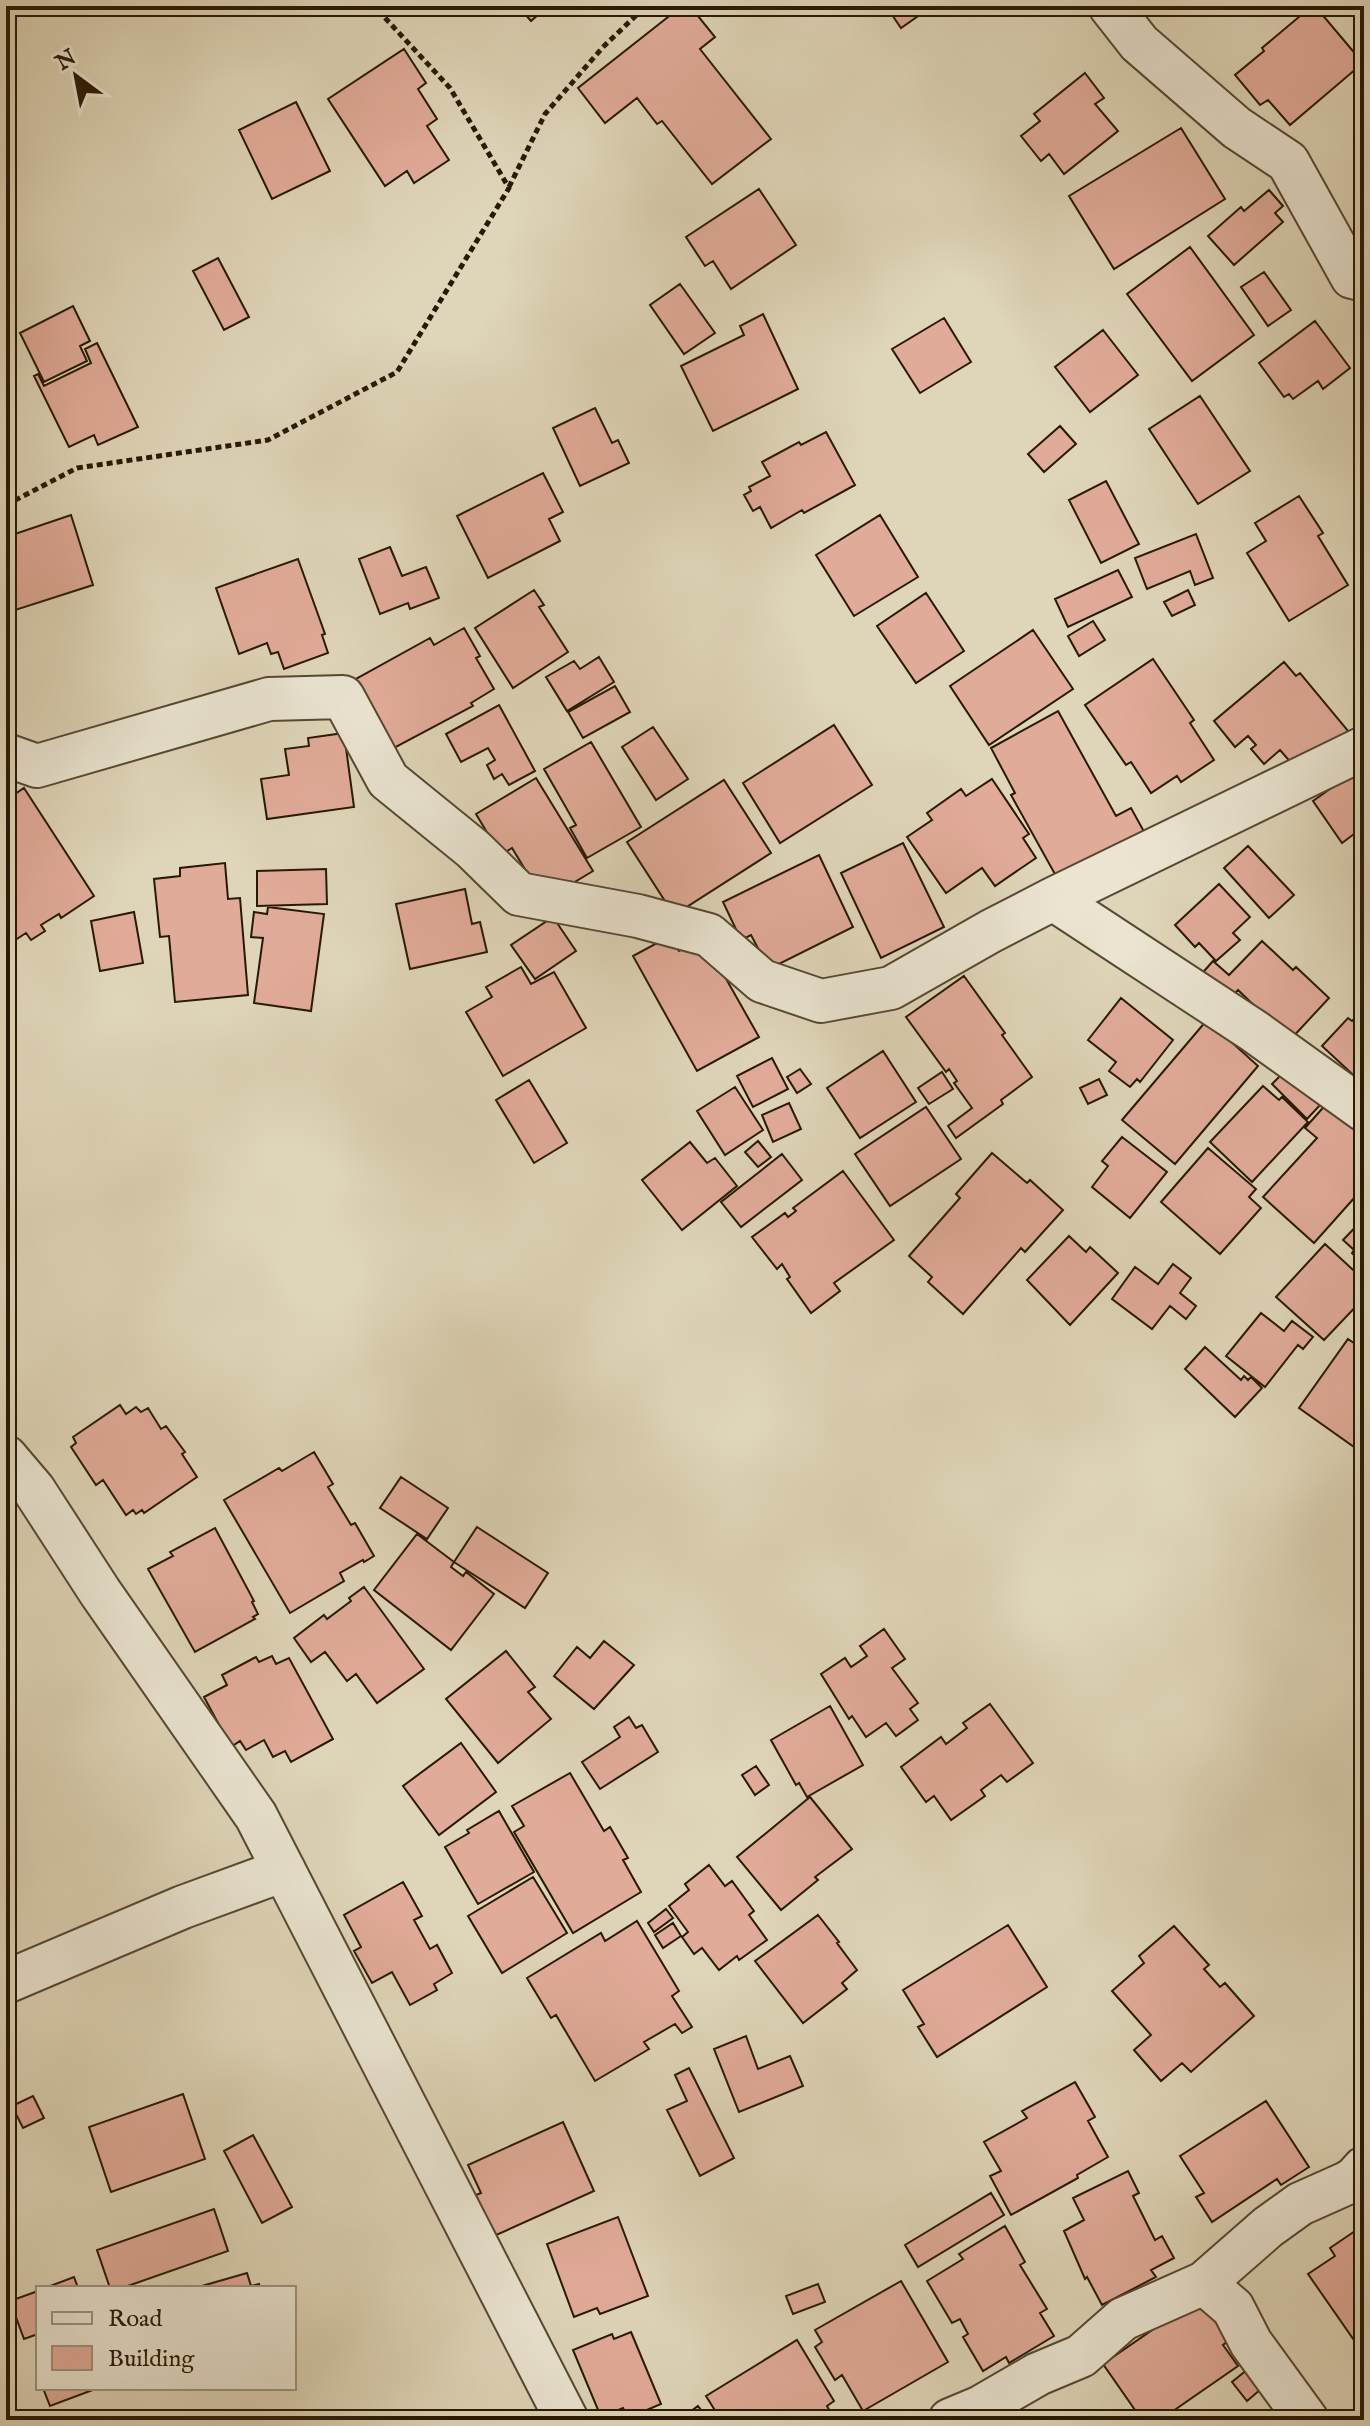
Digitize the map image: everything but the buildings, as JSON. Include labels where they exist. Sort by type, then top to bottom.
[{"type":"street","points":[[1110,6],[1139,43],[1237,128],[1288,162],[1352,277],[1364,280]]},
{"type":"street","points":[[6,755],[37,766],[269,699],[343,697],[388,780],[473,849],[519,894],[638,916],[709,935],[762,981],[821,1001],[891,988],[1053,899],[1364,748]]},
{"type":"street","points":[[1053,899],[1254,1031],[1364,1110]]},
{"type":"street","points":[[6,1457],[34,1490],[100,1592],[256,1816],[567,2420]]},
{"type":"street","points":[[6,1982],[183,1907],[284,1870]]},
{"type":"street","points":[[950,2420],[981,2407],[1038,2374],[1081,2356],[1123,2319],[1204,2283],[1268,2227],[1300,2204],[1347,2183],[1364,2168]]},
{"type":"street","points":[[1204,2283],[1233,2308],[1251,2343],[1307,2420]]},
{"type":"path","points":[[374,6],[450,88],[509,188]]},
{"type":"path","points":[[6,505],[77,468],[268,440],[397,372],[509,188],[545,114],[603,47],[646,6]]}]
